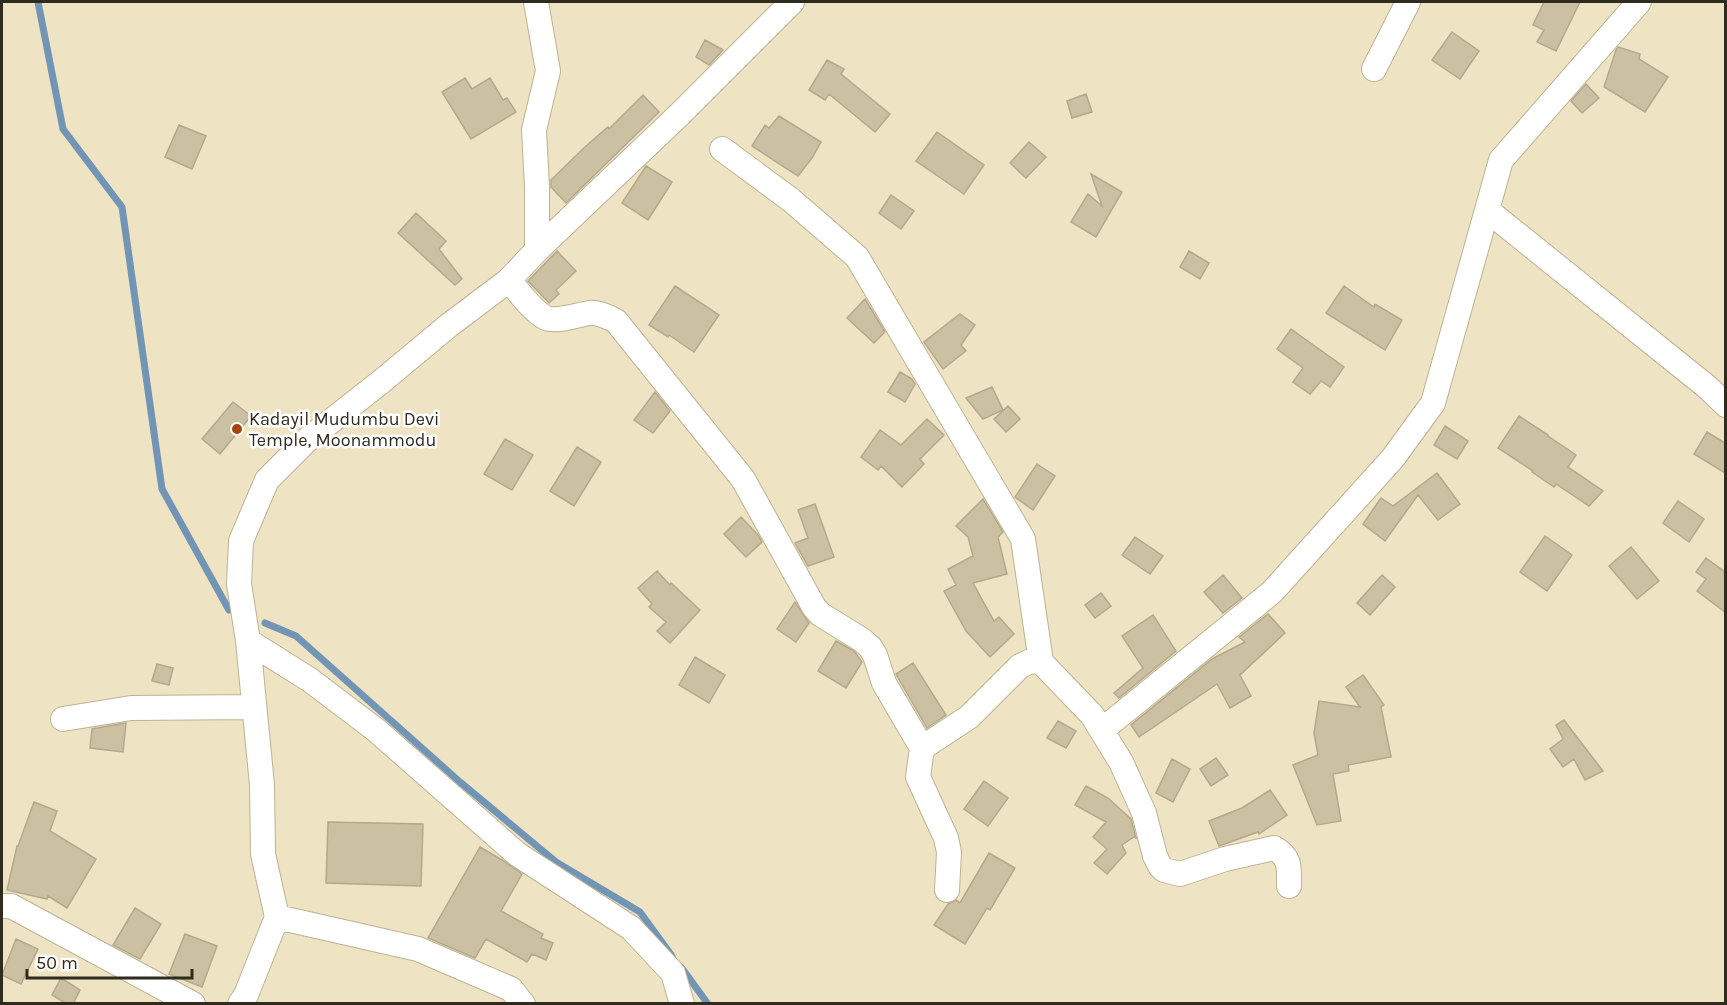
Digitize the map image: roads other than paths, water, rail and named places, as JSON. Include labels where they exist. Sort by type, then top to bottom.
[{"type":"street","points":[[536,2],[549,71],[534,130],[537,250]]},
{"type":"street","points":[[240,1004],[246,995],[277,917],[263,854],[262,785],[248,641],[239,584],[241,541],[267,480],[307,440],[448,326],[509,280],[792,2]]},
{"type":"street","points":[[1374,69],[1408,2]]},
{"type":"street","points":[[1102,730],[1272,592],[1393,458],[1433,403],[1501,160],[1639,2]]},
{"type":"street","points":[[722,149],[791,200],[857,257],[1023,539],[1041,662],[1092,715],[1121,762],[1144,813],[1155,856],[1162,868],[1171,873],[1180,874],[1225,859],[1274,848],[1282,852],[1288,863],[1289,886]]},
{"type":"street","points":[[1486,210],[1706,386],[1725,405]]},
{"type":"street","points":[[509,280],[536,310],[547,318],[573,317],[591,313],[604,315],[616,321],[743,479],[814,607],[820,614],[870,647],[884,683],[922,748],[918,777],[946,838],[949,852],[947,890]]},
{"type":"street","points":[[248,641],[310,680],[376,730],[517,854],[631,928],[673,973],[682,1004]]},
{"type":"street","points":[[922,748],[969,717],[1020,666],[1031,661],[1041,662]]},
{"type":"street","points":[[63,719],[131,708],[254,706]]},
{"type":"street","points":[[2,906],[11,906],[193,1004]]},
{"type":"street","points":[[277,917],[418,949],[511,989],[523,1004]]},
{"type":"waterway","points":[[38,2],[63,129],[122,207],[162,489],[229,610]]},
{"type":"waterway","points":[[265,623],[296,636],[460,782],[556,862],[640,912],[672,956]]},
{"type":"waterway","points":[[681,967],[708,1004]]},
{"type":"place","name":"Kadayil Mudumbu Devi Temple, Moonammodu","points":[[237,429]]}]
